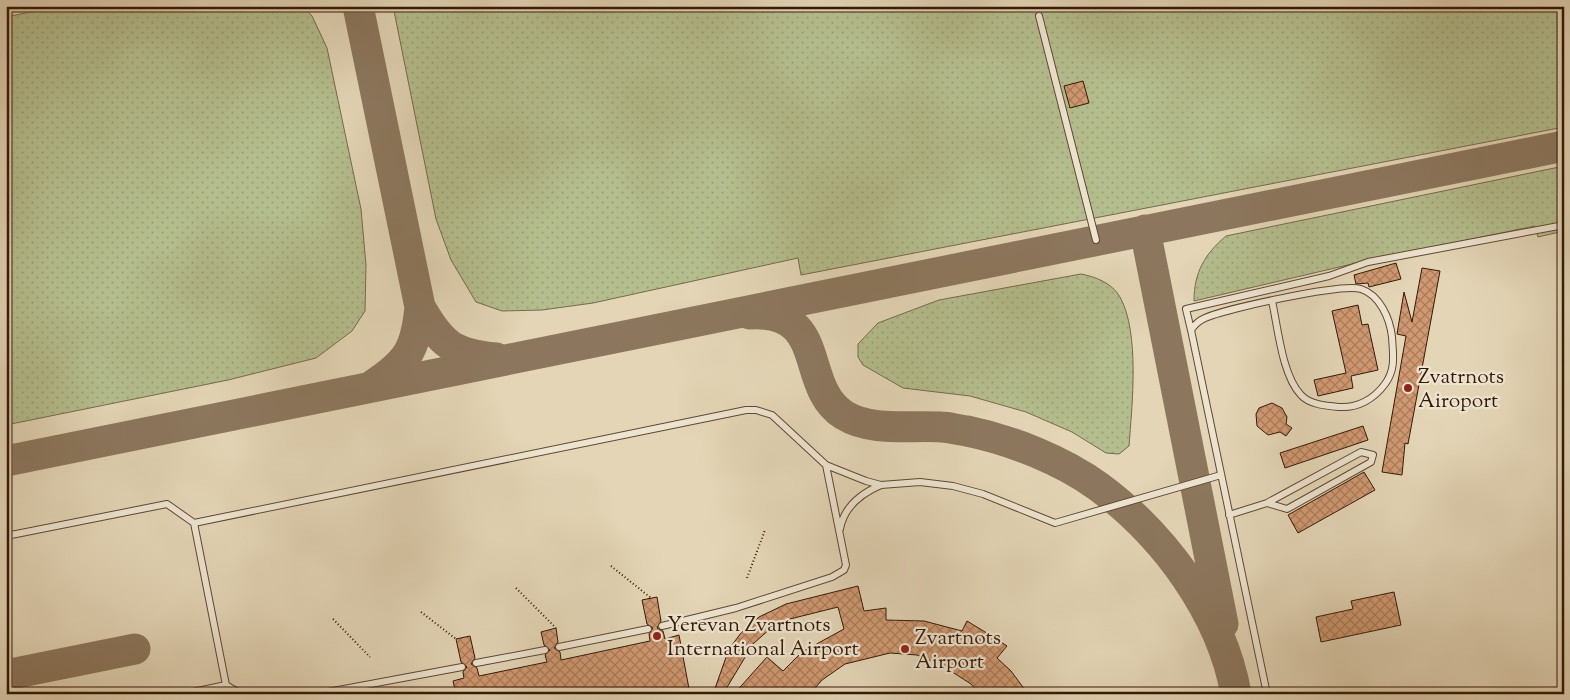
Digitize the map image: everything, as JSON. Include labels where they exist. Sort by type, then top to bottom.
[{"type":"lane","points":[[1039,16],[1096,240]]},
{"type":"lane","points":[[1266,694],[1186,308],[1329,276],[1368,262],[1564,225]]},
{"type":"lane","points":[[1191,330],[1195,323],[1220,312],[1272,301],[1341,287],[1361,289],[1378,300],[1391,325],[1394,366],[1385,384],[1370,400],[1350,408],[1321,405],[1301,396],[1289,374],[1272,301]]},
{"type":"lane","points":[[194,523],[746,410],[756,410],[772,415],[826,465],[882,485]]},
{"type":"lane","points":[[1230,515],[1267,503],[1361,452],[1373,455],[1371,462],[1287,509],[1267,503]]},
{"type":"lane","points":[[662,626],[736,608],[840,574],[846,565],[826,465]]},
{"type":"lane","points":[[840,533],[845,514],[854,503],[867,491],[882,485],[920,482],[953,486],[983,494],[1055,523],[1221,475]]},
{"type":"lane","points":[[6,536],[167,504],[194,523],[226,685]]},
{"type":"lane","points":[[559,647],[648,630]]},
{"type":"lane","points":[[476,663],[544,650]]},
{"type":"lane","points":[[317,694],[462,667]]},
{"type":"lane","points":[[187,693],[226,685],[241,694]]},
{"type":"path","points":[[747,578],[765,530]]},
{"type":"path","points":[[611,566],[651,598]]},
{"type":"path","points":[[516,588],[556,628]]},
{"type":"path","points":[[421,612],[456,639]]},
{"type":"path","points":[[333,619],[370,657]]},
{"type":"green space","points":[[60,6],[303,6],[312,16],[327,48],[361,209],[366,265],[365,311],[352,331],[316,358],[228,380],[6,425],[6,17]]},
{"type":"green space","points":[[393,6],[1564,6],[1564,127],[801,275],[798,258],[593,303],[542,310],[502,311],[476,302],[451,260],[436,219]]},
{"type":"green space","points":[[1564,166],[1564,231],[1538,237],[1535,226],[1365,261],[1194,301],[1196,281],[1202,264],[1212,250],[1226,236]]},
{"type":"green space","points":[[1081,274],[1103,281],[1117,292],[1126,312],[1130,330],[1133,370],[1129,446],[1119,454],[1106,453],[1072,432],[1026,412],[970,396],[903,388],[863,365],[858,357],[858,344],[878,323],[939,300]]},
{"type":"building","points":[[1083,81],[1089,103],[1070,108],[1064,86]]},
{"type":"building","points":[[1396,263],[1401,279],[1369,287],[1368,283],[1356,284],[1354,275]]},
{"type":"building","name":"Zvatrnots Airoport","points":[[1422,268],[1440,271],[1408,444],[1405,443],[1402,475],[1382,472],[1406,336],[1397,334],[1404,292],[1412,322]]},
{"type":"building","points":[[1358,305],[1362,325],[1368,324],[1378,370],[1351,376],[1353,388],[1318,396],[1314,380],[1346,373],[1332,311]]},
{"type":"building","points":[[1272,403],[1282,408],[1287,417],[1286,424],[1292,428],[1286,436],[1280,432],[1268,435],[1257,426],[1256,414],[1259,408]]},
{"type":"building","points":[[1363,426],[1368,440],[1285,468],[1280,453]]},
{"type":"building","points":[[1364,472],[1375,490],[1298,533],[1288,515]]},
{"type":"building","name":"Zvartnots Airport","points":[[858,586],[864,611],[886,608],[886,620],[924,621],[962,631],[967,621],[990,635],[1007,646],[997,658],[1011,671],[1028,694],[979,694],[971,684],[943,666],[917,655],[890,653],[845,664],[822,680],[810,694],[734,694],[767,657],[783,671],[802,652],[844,629],[838,607],[790,619],[771,628],[753,644],[723,694],[713,694],[729,649],[741,633],[759,617],[786,604]]},
{"type":"building","points":[[1394,592],[1401,625],[1321,642],[1316,617],[1353,609],[1351,601]]},
{"type":"building","name":"Yerevan Zvartnots International Airport","points":[[657,597],[661,621],[657,628],[663,631],[665,639],[679,635],[690,694],[456,694],[453,681],[464,678],[463,672],[467,667],[461,662],[456,639],[470,636],[475,658],[471,664],[477,668],[479,676],[547,662],[545,655],[550,650],[544,645],[541,632],[556,628],[558,642],[554,648],[560,652],[561,660],[650,641],[649,634],[653,628],[647,624],[642,600]]},
{"type":"taxiway","points":[[358,6],[420,307]]},
{"type":"taxiway","points":[[6,461],[1564,146]]},
{"type":"taxiway","points":[[1145,230],[1223,624]]},
{"type":"taxiway","points":[[373,385],[395,369],[408,353],[416,334],[420,307],[435,330],[450,345],[469,354],[496,358]]},
{"type":"taxiway","points":[[750,314],[775,316],[792,324],[803,337],[821,386],[830,402],[844,415],[866,424],[879,426],[944,427],[984,435],[1036,452],[1069,468],[1099,487],[1146,528],[1187,578],[1218,634],[1229,664],[1236,694]]},
{"type":"taxiway","points":[[6,675],[135,649]]},
{"type":"place","name":"Zvatrnots Airoport","points":[[1408,388]]},
{"type":"place","name":"Yerevan Zvartnots International Airport","points":[[657,636]]},
{"type":"place","name":"Zvartnots Airport","points":[[905,649]]}]
